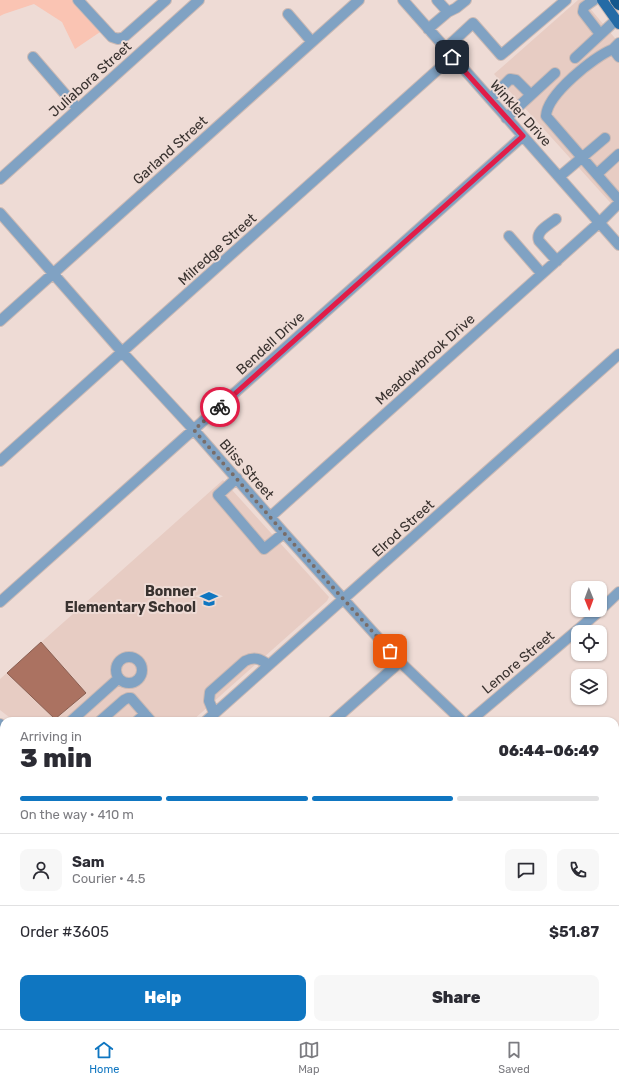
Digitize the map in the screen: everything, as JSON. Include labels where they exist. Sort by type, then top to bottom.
[{"type":"highway","points":[[616,0],[619,4]]},
{"type":"main road","points":[[602,0],[617,22]]},
{"type":"street","points":[[78,0],[112,37],[118,39],[124,37],[166,0]]},
{"type":"street","name":"Juliabora Street","points":[[0,179],[198,0]]},
{"type":"street","name":"Garland Street","points":[[0,320],[359,0]]},
{"type":"street","name":"Winkler Drive","points":[[402,0],[619,245]]},
{"type":"street","points":[[437,0],[448,12]]},
{"type":"street","points":[[428,29],[448,12],[466,0]]},
{"type":"street","points":[[445,49],[473,23],[501,55],[566,0]]},
{"type":"street","points":[[594,0],[584,8],[583,12],[600,34]]},
{"type":"street","points":[[288,14],[312,42]]},
{"type":"street","points":[[575,58],[600,34],[617,22]]},
{"type":"street","points":[[617,50],[596,57],[562,87],[548,106],[546,116],[583,157],[619,201]]},
{"type":"street","points":[[33,57],[77,108]]},
{"type":"street","name":"Milredge Street","points":[[0,461],[452,57]]},
{"type":"street","points":[[506,118],[555,73]]},
{"type":"street","points":[[490,99],[510,79],[516,80],[530,95]]},
{"type":"street","name":"Bendell Drive","points":[[0,602],[523,136]]},
{"type":"street","points":[[559,177],[604,138]]},
{"type":"street","points":[[597,174],[619,154]]},
{"type":"street","name":"Meadowbrook Drive","points":[[270,517],[557,261],[600,222],[619,201]]},
{"type":"street","name":"Bliss Street","points":[[0,213],[122,352],[194,430],[400,662],[458,717]]},
{"type":"street","points":[[556,219],[539,232],[537,237],[557,261]]},
{"type":"street","points":[[509,236],[542,274]]},
{"type":"street","name":"Elrod Street","points":[[210,717],[619,354]]},
{"type":"street","points":[[237,478],[218,495],[264,549],[284,533]]},
{"type":"street","name":"Lenore Street","points":[[475,717],[595,615],[619,592]]},
{"type":"street","points":[[214,713],[209,701],[210,692],[244,661],[251,658],[260,658],[269,665]]},
{"type":"street","points":[[338,717],[400,662]]},
{"type":"street","points":[[76,717],[119,678]]},
{"type":"street","points":[[105,717],[128,698],[131,698],[147,717]]},
{"type":"shaded area","points":[[0,0],[73,0],[103,30],[75,49],[62,22],[34,4],[0,16]]},
{"type":"shaded area","points":[[578,0],[583,0],[619,43],[619,208],[617,210],[494,74]]},
{"type":"shaded area","name":"Bonner Elementary School","points":[[223,480],[329,597],[327,601],[196,717],[9,717],[0,710],[0,679]]},
{"type":"shaded area","points":[[41,642],[86,693],[57,717],[53,717],[7,673]]},
{"type":"way so far","points":[[220,407],[194,430],[390,651]]},
{"type":"place","name":"Bonner Elementary School","points":[[209,599]]},
{"type":"route","points":[[220,407],[523,136],[452,57]]}]
